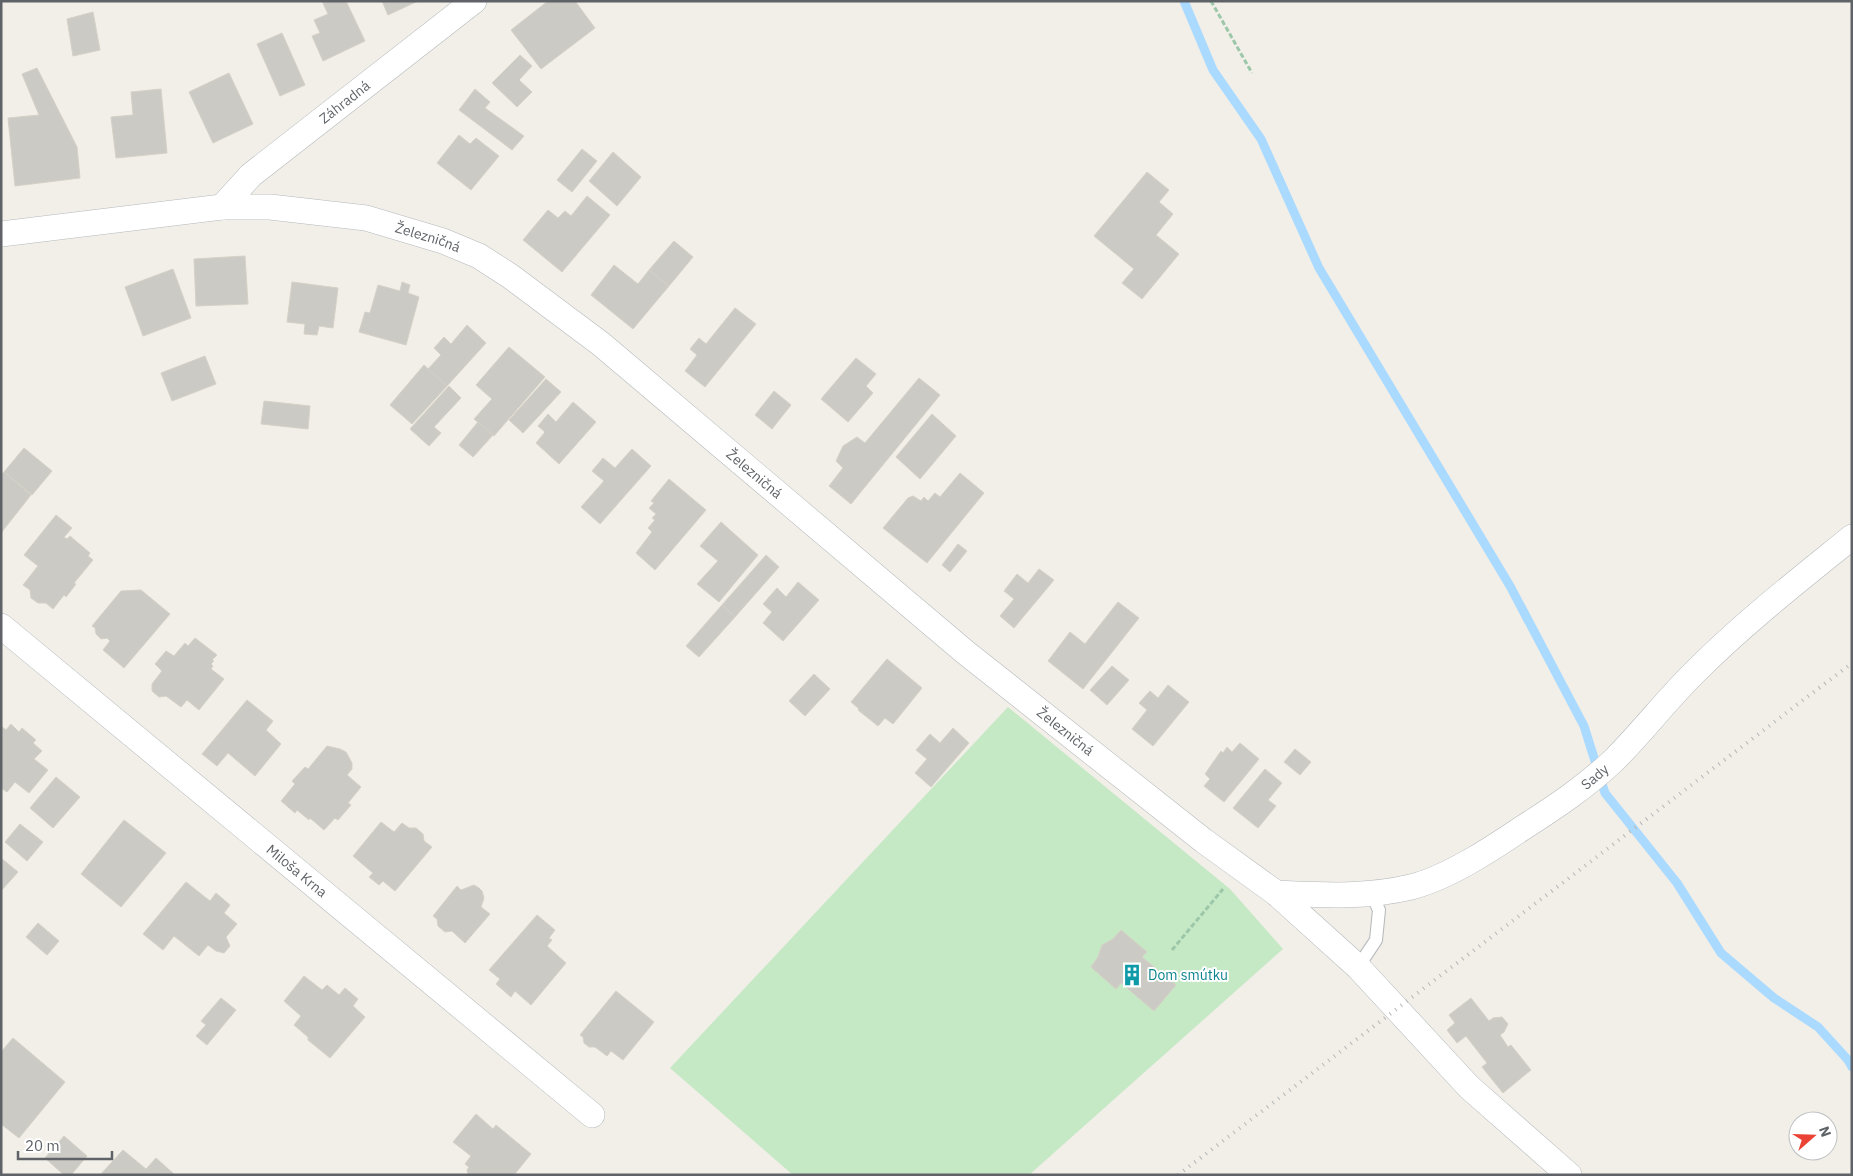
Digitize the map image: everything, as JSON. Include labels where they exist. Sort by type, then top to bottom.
[{"type":"street","name":"Záhradná","points":[[222,207],[251,175],[474,1]]},
{"type":"street","name":"Železničná","points":[[1,234],[222,207],[270,206],[366,218],[443,241],[478,256],[510,276],[602,344],[965,652],[1204,841],[1276,893],[1358,967],[1469,1088],[1569,1175]]},
{"type":"street","name":"Sady","points":[[1276,893],[1361,896],[1412,887],[1451,871],[1493,848],[1597,775],[1732,636],[1852,537]]},
{"type":"street","name":"Miloša Krna","points":[[1,626],[592,1115]]},
{"type":"lane","points":[[1358,967],[1376,940],[1379,910],[1371,893]]},
{"type":"path","points":[[1210,1],[1252,73]]},
{"type":"path","points":[[1172,950],[1240,867]]},
{"type":"green space","points":[[1008,707],[1230,889],[1283,949],[1029,1175],[793,1175],[670,1068]]},
{"type":"building","points":[[322,1],[346,1],[365,41],[323,61],[312,36],[320,33],[314,20],[328,14]]},
{"type":"building","points":[[382,1],[418,1],[388,15]]},
{"type":"building","points":[[548,1],[575,1],[595,28],[541,69],[511,30]]},
{"type":"building","points":[[93,12],[100,50],[73,56],[67,19]]},
{"type":"building","points":[[282,33],[305,85],[280,96],[257,44]]},
{"type":"building","points":[[520,55],[532,66],[519,80],[532,92],[517,107],[492,83]]},
{"type":"building","points":[[37,68],[77,147],[80,178],[15,186],[8,118],[39,115],[22,74]]},
{"type":"building","points":[[229,73],[253,124],[213,143],[189,92]]},
{"type":"building","points":[[161,89],[167,153],[116,158],[111,117],[133,115],[131,92]]},
{"type":"building","points":[[475,89],[490,102],[485,108],[524,136],[512,150],[459,110]]},
{"type":"building","points":[[459,135],[470,144],[476,138],[499,156],[471,190],[437,163]]},
{"type":"building","points":[[582,149],[597,161],[572,192],[557,180]]},
{"type":"building","points":[[613,152],[641,177],[617,206],[589,181]]},
{"type":"building","points":[[1147,172],[1169,190],[1159,202],[1173,214],[1156,235],[1179,254],[1142,299],[1122,283],[1134,269],[1094,236]]},
{"type":"building","points":[[587,196],[610,215],[562,272],[523,240],[548,210],[558,218],[565,211],[571,216]]},
{"type":"building","points":[[674,241],[693,257],[669,286],[649,270]]},
{"type":"building","points":[[245,256],[248,304],[196,306],[194,259]]},
{"type":"building","points":[[614,265],[638,284],[649,270],[669,286],[633,329],[591,295]]},
{"type":"building","points":[[173,269],[191,318],[143,336],[125,287]]},
{"type":"building","points":[[292,282],[338,288],[333,328],[319,326],[317,335],[304,334],[305,324],[287,322]]},
{"type":"building","points":[[402,282],[410,285],[408,293],[419,297],[406,345],[359,332],[365,312],[370,313],[378,285],[400,291]]},
{"type":"building","points":[[735,308],[756,324],[705,387],[685,371],[697,355],[690,349],[699,338],[706,344]]},
{"type":"building","points":[[467,325],[486,343],[447,386],[428,369],[441,355],[434,348],[444,337],[451,344]]},
{"type":"building","points":[[509,347],[545,377],[494,436],[474,419],[492,399],[476,385]]},
{"type":"building","points":[[205,356],[216,384],[172,401],[161,373]]},
{"type":"building","points":[[856,358],[876,374],[866,386],[873,393],[848,422],[821,399]]},
{"type":"building","points":[[424,365],[447,386],[412,424],[390,405]]},
{"type":"building","points":[[919,378],[940,395],[851,504],[829,486],[843,468],[836,461],[843,446],[857,437],[865,443]]},
{"type":"building","points":[[546,379],[561,392],[523,433],[509,420]]},
{"type":"building","points":[[449,386],[461,398],[434,427],[441,433],[429,446],[410,429]]},
{"type":"building","points":[[774,391],[791,405],[772,429],[755,415]]},
{"type":"building","points":[[264,401],[310,406],[308,429],[261,424]]},
{"type":"building","points":[[573,402],[596,422],[559,464],[536,443],[545,432],[538,426],[548,414],[556,422]]},
{"type":"building","points":[[932,414],[956,436],[920,479],[896,457]]},
{"type":"building","points":[[478,422],[493,435],[473,457],[459,445]]},
{"type":"building","points":[[24,448],[52,471],[32,495],[4,472]]},
{"type":"building","points":[[632,449],[651,466],[600,524],[581,507],[604,481],[592,471],[603,458],[615,468]]},
{"type":"building","points":[[4,472],[31,495],[1,533],[1,475]]},
{"type":"building","points":[[960,473],[984,493],[927,563],[883,528],[908,498],[913,496],[921,501],[924,497],[928,501],[935,493],[940,497]]},
{"type":"building","points":[[669,479],[706,510],[655,570],[636,553],[652,532],[648,528],[655,520],[652,518],[656,514],[649,508],[654,503],[651,501]]},
{"type":"building","points":[[56,515],[72,528],[64,537],[67,539],[70,536],[90,553],[88,556],[93,560],[74,583],[76,584],[66,597],[64,595],[53,609],[46,603],[38,603],[31,598],[30,590],[23,585],[38,566],[24,555]]},
{"type":"building","points":[[721,522],[758,555],[719,602],[697,584],[718,561],[700,546]]},
{"type":"building","points":[[958,544],[967,551],[950,572],[942,565]]},
{"type":"building","points":[[766,555],[779,567],[735,617],[722,605]]},
{"type":"building","points":[[1039,569],[1054,580],[1014,628],[1000,616],[1014,599],[1004,591],[1017,574],[1028,583]]},
{"type":"building","points":[[798,582],[819,600],[783,641],[763,623],[772,612],[763,604],[777,588],[786,597]]},
{"type":"building","points":[[141,590],[170,614],[124,668],[103,650],[110,641],[107,638],[101,639],[92,626],[121,591]]},
{"type":"building","points":[[1118,602],[1139,618],[1083,689],[1048,661],[1070,632],[1085,644]]},
{"type":"building","points":[[722,605],[735,617],[699,657],[686,646]]},
{"type":"building","points":[[195,638],[217,655],[212,660],[214,661],[211,664],[213,666],[211,669],[224,679],[199,710],[187,700],[181,707],[166,696],[159,697],[152,691],[152,684],[162,671],[155,664],[166,651],[174,656],[185,643],[188,646]]},
{"type":"building","points":[[887,659],[922,688],[893,724],[885,718],[878,726],[851,702]]},
{"type":"building","points":[[1112,666],[1129,680],[1107,705],[1090,690]]},
{"type":"building","points":[[814,674],[830,689],[805,716],[789,701]]},
{"type":"building","points":[[1168,685],[1189,702],[1153,746],[1132,729],[1147,710],[1139,703],[1150,691],[1158,698]]},
{"type":"building","points":[[247,700],[273,721],[266,730],[281,744],[255,776],[228,753],[217,766],[202,754]]},
{"type":"building","points":[[11,724],[19,732],[22,728],[36,740],[33,743],[42,751],[34,759],[48,770],[29,793],[15,782],[7,792],[1,788],[1,726],[6,730]]},
{"type":"building","points":[[953,728],[969,743],[931,787],[915,773],[927,759],[916,750],[930,734],[940,743]]},
{"type":"building","points":[[1240,743],[1259,759],[1224,802],[1204,786],[1210,779],[1205,774],[1221,751],[1223,753],[1227,747],[1232,752]]},
{"type":"building","points":[[327,746],[346,752],[352,763],[352,769],[347,775],[361,787],[348,803],[351,805],[338,820],[335,818],[324,830],[297,810],[295,813],[281,801],[295,784],[292,781],[305,767],[308,769]]},
{"type":"building","points":[[1295,749],[1311,762],[1300,775],[1284,762]]},
{"type":"building","points":[[1265,769],[1282,783],[1268,800],[1276,806],[1258,828],[1233,808]]},
{"type":"building","points":[[56,777],[80,797],[53,828],[30,808]]},
{"type":"building","points":[[124,820],[166,853],[121,907],[81,874]]},
{"type":"building","points":[[381,822],[394,832],[402,823],[409,828],[416,828],[423,834],[424,841],[432,847],[395,891],[383,881],[379,885],[369,877],[373,873],[353,856]]},
{"type":"building","points":[[20,824],[43,842],[27,861],[5,842]]},
{"type":"building","points":[[1,858],[18,872],[1,891]]},
{"type":"building","points":[[186,882],[210,901],[216,893],[230,905],[224,913],[237,924],[226,937],[230,946],[224,953],[216,951],[208,945],[199,956],[174,936],[163,950],[143,934]]},
{"type":"building","points":[[474,885],[482,891],[484,898],[481,907],[490,914],[465,943],[452,931],[445,932],[438,926],[437,919],[433,916],[457,886],[461,890]]},
{"type":"building","points":[[537,915],[555,930],[549,938],[552,940],[547,946],[566,963],[531,1005],[515,991],[511,997],[496,984],[500,979],[489,970]]},
{"type":"building","points":[[38,923],[59,941],[47,955],[26,937]]},
{"type":"building","name":"Dom smútku","points":[[1121,930],[1147,952],[1142,957],[1176,985],[1154,1011],[1121,983],[1116,989],[1091,967],[1098,957],[1102,945],[1113,939]]},
{"type":"building","points":[[304,976],[322,990],[327,985],[339,995],[345,988],[358,999],[353,1006],[365,1017],[330,1058],[308,1040],[308,1037],[294,1025],[301,1016],[284,1001]]},
{"type":"building","points":[[616,991],[654,1022],[623,1060],[611,1051],[607,1056],[595,1047],[589,1047],[584,1043],[583,1037],[580,1035]]},
{"type":"building","points":[[221,998],[236,1010],[207,1045],[196,1036],[206,1025],[201,1021]]},
{"type":"building","points":[[1471,998],[1489,1021],[1493,1018],[1502,1017],[1508,1024],[1500,1035],[1508,1047],[1511,1045],[1531,1070],[1503,1093],[1482,1067],[1487,1063],[1466,1036],[1457,1043],[1447,1030],[1455,1023],[1449,1015]]},
{"type":"building","points":[[13,1038],[65,1082],[19,1138],[1,1124],[1,1052]]},
{"type":"building","points":[[476,1114],[493,1129],[496,1125],[531,1154],[514,1175],[468,1175],[467,1170],[469,1167],[465,1164],[471,1156],[453,1142]]},
{"type":"building","points":[[64,1136],[87,1156],[71,1175],[64,1175],[45,1158]]},
{"type":"building","points":[[123,1150],[146,1169],[156,1158],[175,1175],[100,1175]]},
{"type":"waterway","points":[[1184,1],[1213,70],[1261,139],[1319,268],[1510,586],[1584,726],[1605,793],[1677,883],[1721,953],[1774,998],[1818,1027],[1852,1067]]},
{"type":"railway","points":[[1178,1175],[1852,663]]},
{"type":"place","name":"Dom smútku","points":[[1132,975]]}]
